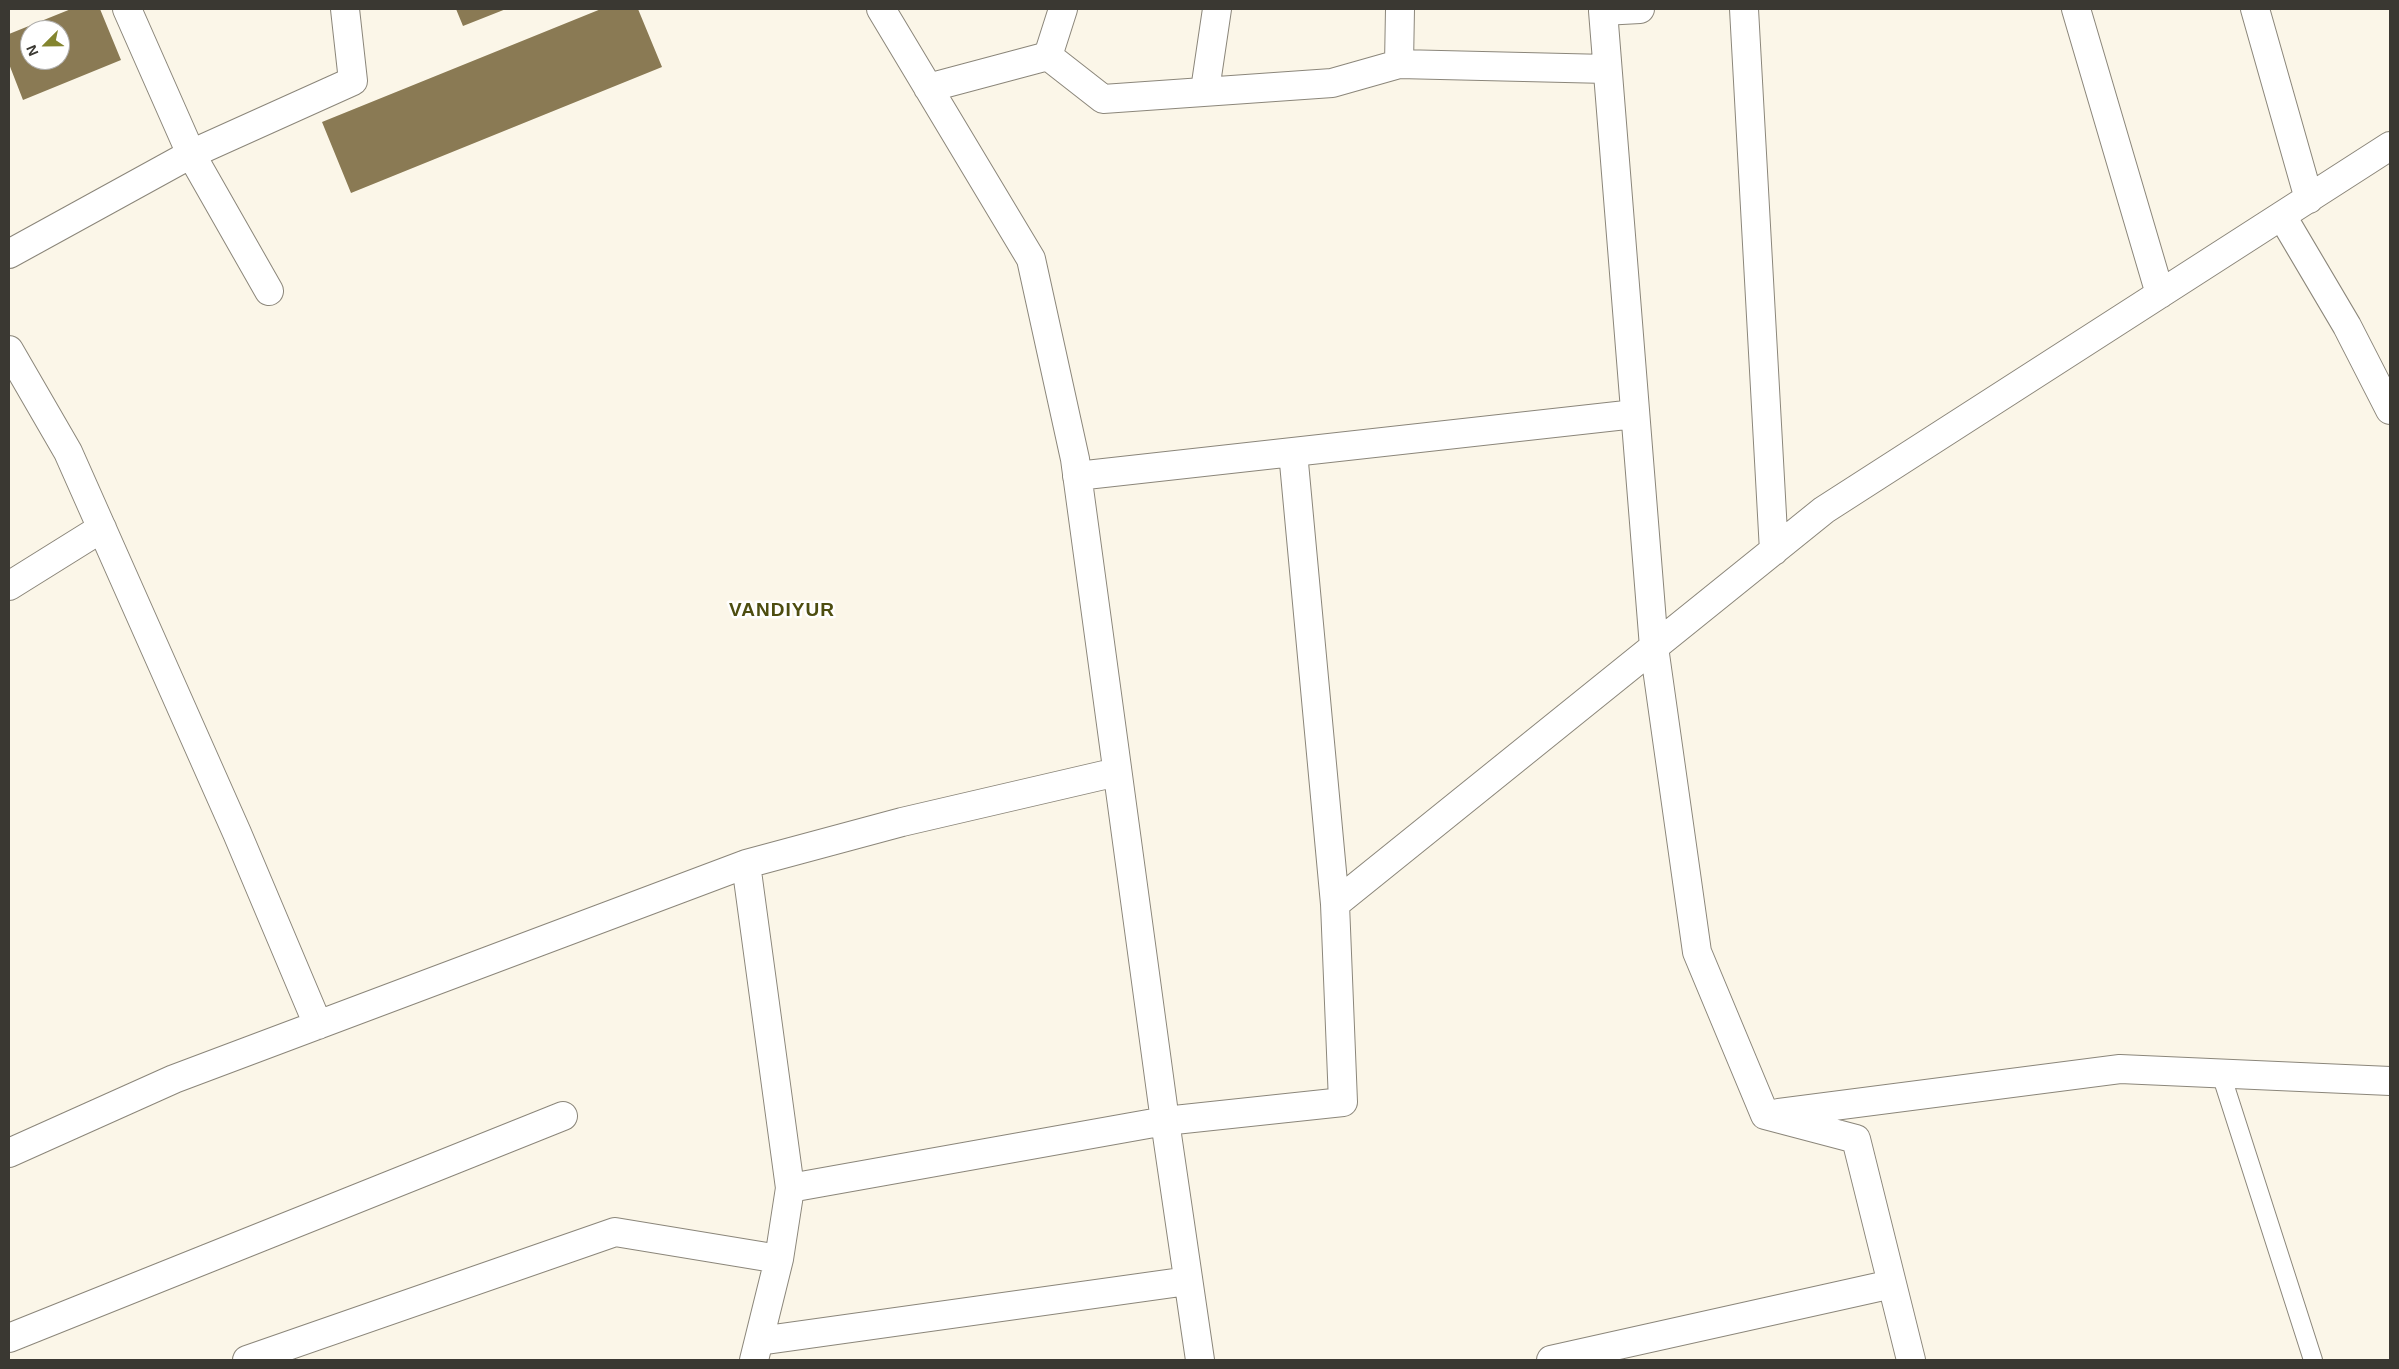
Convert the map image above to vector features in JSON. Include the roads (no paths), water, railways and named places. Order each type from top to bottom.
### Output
[{"type":"street","points":[[127,9],[190,154],[269,291]]},
{"type":"street","points":[[9,254],[190,154],[352,81],[346,9]]},
{"type":"street","points":[[880,9],[1032,259],[1077,476],[1164,1121],[1200,1360]]},
{"type":"street","points":[[1048,56],[1063,9]]},
{"type":"street","points":[[1205,90],[1217,9]]},
{"type":"street","points":[[1399,64],[1400,9]]},
{"type":"street","points":[[1640,9],[1603,10],[1654,647],[1697,952],[1765,1115]]},
{"type":"street","points":[[1744,9],[1774,551]]},
{"type":"street","points":[[2076,9],[2160,294]]},
{"type":"street","points":[[2255,9],[2309,199]]},
{"type":"street","points":[[928,88],[1048,56]]},
{"type":"street","points":[[1048,56],[1103,99],[1205,90],[1332,84],[1399,64],[1608,69]]},
{"type":"street","points":[[1335,904],[1824,510],[2390,146]]},
{"type":"street","points":[[2282,216],[2347,326],[2390,410]]},
{"type":"street","points":[[9,350],[68,452],[237,833],[318,1025]]},
{"type":"street","points":[[1077,476],[1635,414]]},
{"type":"street","points":[[790,1188],[1164,1121],[1343,1102],[1335,904],[1293,452]]},
{"type":"street","points":[[9,586],[102,528]]},
{"type":"street","points":[[9,1152],[174,1079],[746,864],[902,822],[1117,772]]},
{"type":"street","points":[[746,864],[790,1188],[778,1259],[757,1351],[1188,1281]]},
{"type":"street","points":[[1765,1115],[2120,1069],[2390,1081]]},
{"type":"street","points":[[1765,1115],[1856,1139],[1911,1360]]},
{"type":"street","points":[[9,1338],[563,1116]]},
{"type":"street","points":[[247,1360],[615,1232],[778,1259]]},
{"type":"street","points":[[1551,1360],[1892,1284]]},
{"type":"lane","points":[[2221,1074],[2313,1360]]},
{"type":"district","name":"VANDIYUR","points":[[782,611]]}]
